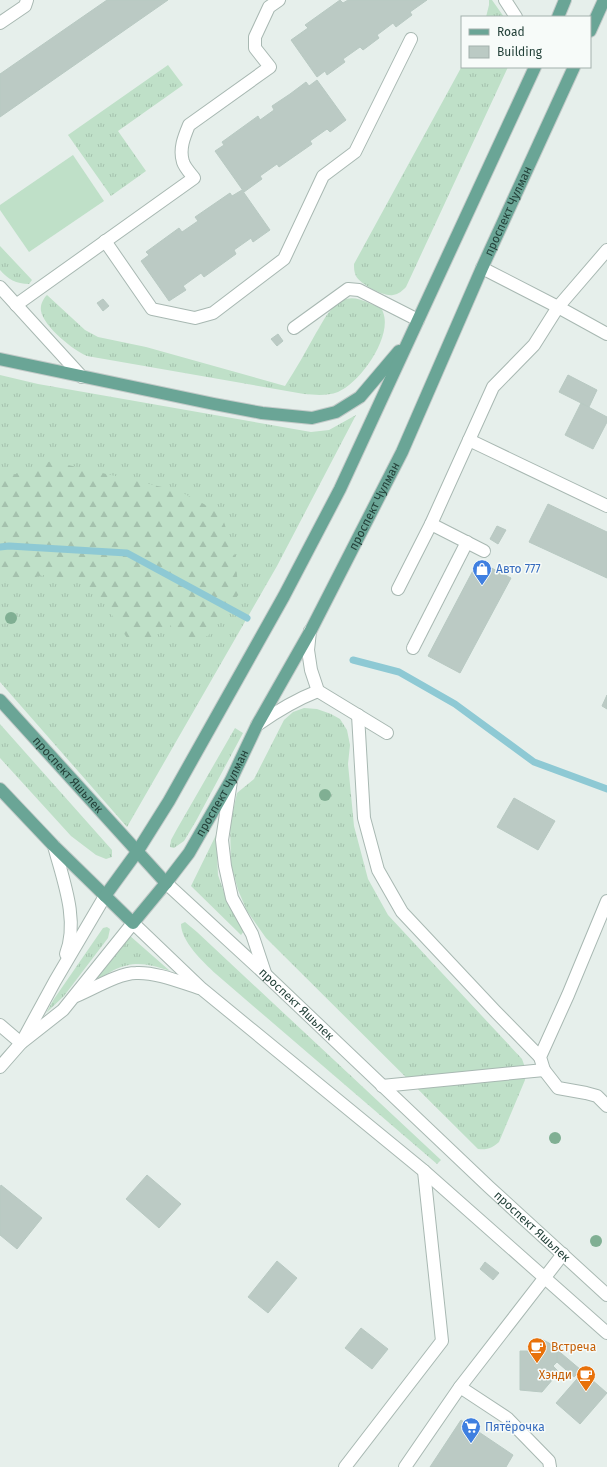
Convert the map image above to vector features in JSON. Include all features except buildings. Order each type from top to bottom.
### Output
[{"type":"main road","points":[[558,16],[565,0]]},
{"type":"main road","points":[[591,29],[604,0]]},
{"type":"main road","points":[[105,896],[137,852],[169,801],[284,596],[340,489],[535,68]]},
{"type":"main road","name":"проспект Чулман","points":[[132,923],[189,853],[231,780],[257,725],[311,630],[402,452],[482,268],[574,68]]},
{"type":"main road","points":[[0,359],[214,404],[312,418],[336,412],[360,397],[409,340]]},
{"type":"main road","name":"проспект Яшьлек","points":[[0,700],[166,883]]},
{"type":"main road","points":[[0,789],[54,846],[132,923]]},
{"type":"street","points":[[0,23],[25,6],[28,0]]},
{"type":"street","points":[[16,305],[194,178],[183,163],[183,138],[189,125],[270,67],[255,48],[255,37],[269,7],[279,0]]},
{"type":"street","points":[[505,0],[515,16]]},
{"type":"street","points":[[104,241],[152,309],[195,318],[213,313],[284,259],[322,176],[355,152],[411,39]]},
{"type":"street","points":[[398,589],[431,524],[493,387],[534,345],[558,307],[607,250]]},
{"type":"street","points":[[482,268],[607,334]]},
{"type":"street","points":[[0,287],[82,377]]},
{"type":"street","points":[[294,328],[348,289],[359,290],[418,320]]},
{"type":"street","points":[[469,440],[607,506]]},
{"type":"street","points":[[431,524],[484,551]]},
{"type":"street","points":[[413,648],[467,542]]},
{"type":"street","points":[[311,630],[308,650],[311,670],[318,691],[387,733]]},
{"type":"street","points":[[257,725],[281,708],[318,691]]},
{"type":"street","points":[[358,715],[364,818],[378,870],[402,912],[540,1057],[544,1070],[558,1088],[586,1092],[597,1096],[607,1106]]},
{"type":"street","points":[[231,780],[222,840],[224,866],[232,898],[252,934],[266,975]]},
{"type":"street","points":[[54,846],[71,918],[69,945],[55,981]]},
{"type":"street","name":"проспект Яшьлек","points":[[166,883],[607,1295]]},
{"type":"street","points":[[22,1042],[55,981],[105,896]]},
{"type":"street","points":[[540,1057],[568,995],[607,901]]},
{"type":"street","points":[[0,1067],[22,1042],[63,1010],[132,923],[202,989],[424,1171],[607,1333]]},
{"type":"street","points":[[75,996],[114,978],[136,972],[160,976],[202,989]]},
{"type":"street","points":[[0,1025],[22,1042]]},
{"type":"street","points":[[382,1086],[544,1070]]},
{"type":"street","points":[[345,1467],[442,1341],[424,1171]]},
{"type":"street","points":[[405,1467],[460,1387],[563,1254]]},
{"type":"street","points":[[460,1387],[507,1418],[549,1461],[550,1467]]},
{"type":"green space","points":[[489,0],[492,0],[503,16],[486,16]]},
{"type":"green space","points":[[168,65],[183,85],[118,131],[146,171],[111,196],[68,135]]},
{"type":"green space","points":[[461,68],[508,68],[406,287],[395,295],[378,292],[358,279],[355,273],[354,264]]},
{"type":"green space","points":[[73,155],[104,201],[29,252],[0,210],[0,205]]},
{"type":"green space","points":[[0,246],[32,280],[29,284],[20,283],[13,280],[0,270]]},
{"type":"green space","points":[[47,295],[85,330],[98,337],[146,347],[285,386],[325,317],[343,300],[353,298],[358,299],[380,308],[382,310],[385,322],[379,346],[372,358],[365,369],[347,387],[338,392],[326,395],[304,394],[87,356],[74,349],[47,324],[41,309],[42,302]]},
{"type":"green space","points":[[0,375],[38,384],[311,432],[329,430],[356,415],[277,566],[127,827],[0,682]]},
{"type":"green space","points":[[51,461],[179,491],[221,513],[235,556],[239,594],[208,636],[182,639],[170,625],[148,639],[127,638],[103,601],[82,583],[44,575],[13,583],[0,580],[0,478],[13,475]]},
{"type":"green space","points":[[304,708],[317,709],[331,714],[340,719],[347,730],[350,745],[348,764],[354,826],[368,879],[388,915],[522,1059],[526,1070],[525,1080],[499,1142],[490,1148],[478,1149],[266,938],[247,911],[238,890],[231,864],[230,825],[237,793],[254,779],[284,720],[293,712]]},
{"type":"green space","points":[[0,724],[112,850],[112,857],[106,859],[96,855],[71,836],[0,758]]},
{"type":"green space","points":[[235,728],[243,733],[196,821],[184,841],[174,848],[170,847],[171,840],[177,829]]},
{"type":"green space","points":[[216,835],[218,875],[228,904],[244,931],[241,935],[191,886]]},
{"type":"green space","points":[[185,922],[441,1160],[437,1164],[216,974],[199,957],[189,944],[182,931],[181,924]]},
{"type":"green space","points":[[107,927],[110,929],[108,938],[64,996],[46,1013],[103,928]]},
{"type":"green space","points":[[129,935],[170,971],[155,966],[135,964],[122,967],[102,977],[94,979]]},
{"type":"waterway","points":[[0,547],[9,546],[127,553],[247,618]]},
{"type":"waterway","points":[[353,660],[399,672],[455,704],[534,762],[607,789]]},
{"type":"place","name":"Авто 777","points":[[482,586]]},
{"type":"place","name":"Встреча","points":[[537,1364]]},
{"type":"place","name":"Хэнди","points":[[586,1392]]},
{"type":"place","name":"Пятёрочка","points":[[471,1444]]}]
